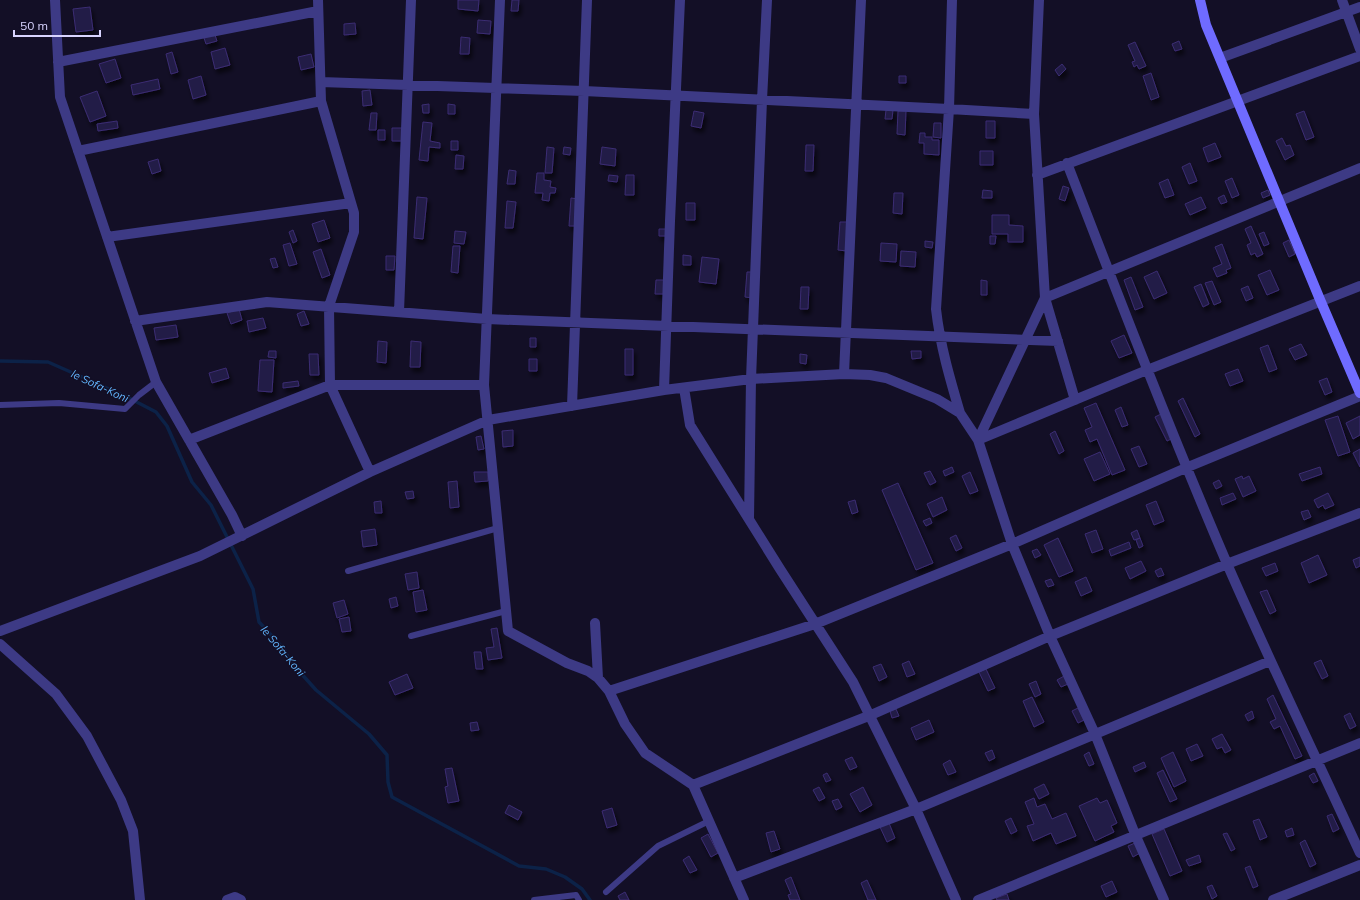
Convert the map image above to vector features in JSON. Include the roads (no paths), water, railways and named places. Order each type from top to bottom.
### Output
[{"type":"street","points":[[55,0],[60,97],[135,321],[156,382],[232,514],[239,537]]},
{"type":"street","points":[[318,0],[321,101],[354,213],[354,232],[329,306],[330,385],[370,472]]},
{"type":"street","points":[[399,312],[412,0]]},
{"type":"street","points":[[500,0],[484,385],[508,631],[567,663],[588,671],[598,678],[609,691],[625,724],[645,753],[693,785],[744,900]]},
{"type":"street","points":[[572,406],[587,0]]},
{"type":"street","points":[[664,390],[680,0]]},
{"type":"street","points":[[749,519],[750,379],[767,0]]},
{"type":"street","points":[[844,374],[861,0]]},
{"type":"street","points":[[952,0],[949,109],[936,309],[947,369],[960,413],[978,440],[1012,544],[1050,636],[1095,734],[1135,834],[1164,900]]},
{"type":"street","points":[[1039,0],[1034,114],[1045,298],[1075,400]]},
{"type":"street","points":[[1200,0],[1206,25],[1360,392]]},
{"type":"street","points":[[1342,0],[1360,49]]},
{"type":"street","points":[[1220,58],[1360,6]]},
{"type":"street","points":[[58,62],[318,11]]},
{"type":"street","points":[[1037,175],[1360,56]]},
{"type":"street","points":[[321,82],[584,91],[1034,114]]},
{"type":"street","points":[[78,151],[321,101]]},
{"type":"street","points":[[1067,164],[1147,370],[1228,564],[1270,661],[1318,760],[1360,853]]},
{"type":"street","points":[[978,440],[1045,298],[1360,168]]},
{"type":"street","points":[[107,237],[351,203]]},
{"type":"street","points":[[978,440],[1147,370],[1360,286]]},
{"type":"street","points":[[135,321],[267,302],[487,319],[575,321],[1058,341]]},
{"type":"street","points":[[0,631],[200,556],[370,472],[488,420],[664,390],[750,379],[844,374],[870,375],[886,378],[936,399],[960,413]]},
{"type":"street","points":[[189,440],[330,385],[484,385]]},
{"type":"street","points":[[684,388],[690,425],[815,624],[854,682],[916,809],[956,900]]},
{"type":"street","points":[[609,691],[815,624],[1012,544],[1188,467],[1360,396]]},
{"type":"street","points":[[693,785],[871,715],[1050,636],[1228,564],[1360,513]]},
{"type":"street","points":[[594,623],[598,678]]},
{"type":"street","points":[[0,644],[56,694],[87,736],[120,800],[133,832],[140,900]]},
{"type":"street","points":[[734,878],[916,809],[1270,661]]},
{"type":"street","points":[[978,900],[1135,834],[1360,743]]},
{"type":"street","points":[[1273,900],[1360,865]]},
{"type":"street","points":[[227,900],[235,897],[241,900]]},
{"type":"lane","points":[[0,405],[59,403],[125,409],[139,395],[156,382]]},
{"type":"lane","points":[[348,571],[498,528]]},
{"type":"lane","points":[[412,636],[506,611]]},
{"type":"lane","points":[[606,892],[658,846],[709,821]]},
{"type":"lane","points":[[534,900],[576,895],[579,900]]},
{"type":"waterway","name":"le Sofa-Koni","points":[[0,361],[48,362],[125,396],[156,412],[167,426],[192,482],[211,505],[253,589],[259,622],[284,649],[290,661],[316,690],[369,734],[387,755],[388,782],[392,797],[519,866],[546,869],[565,877],[582,889],[590,900]]}]
